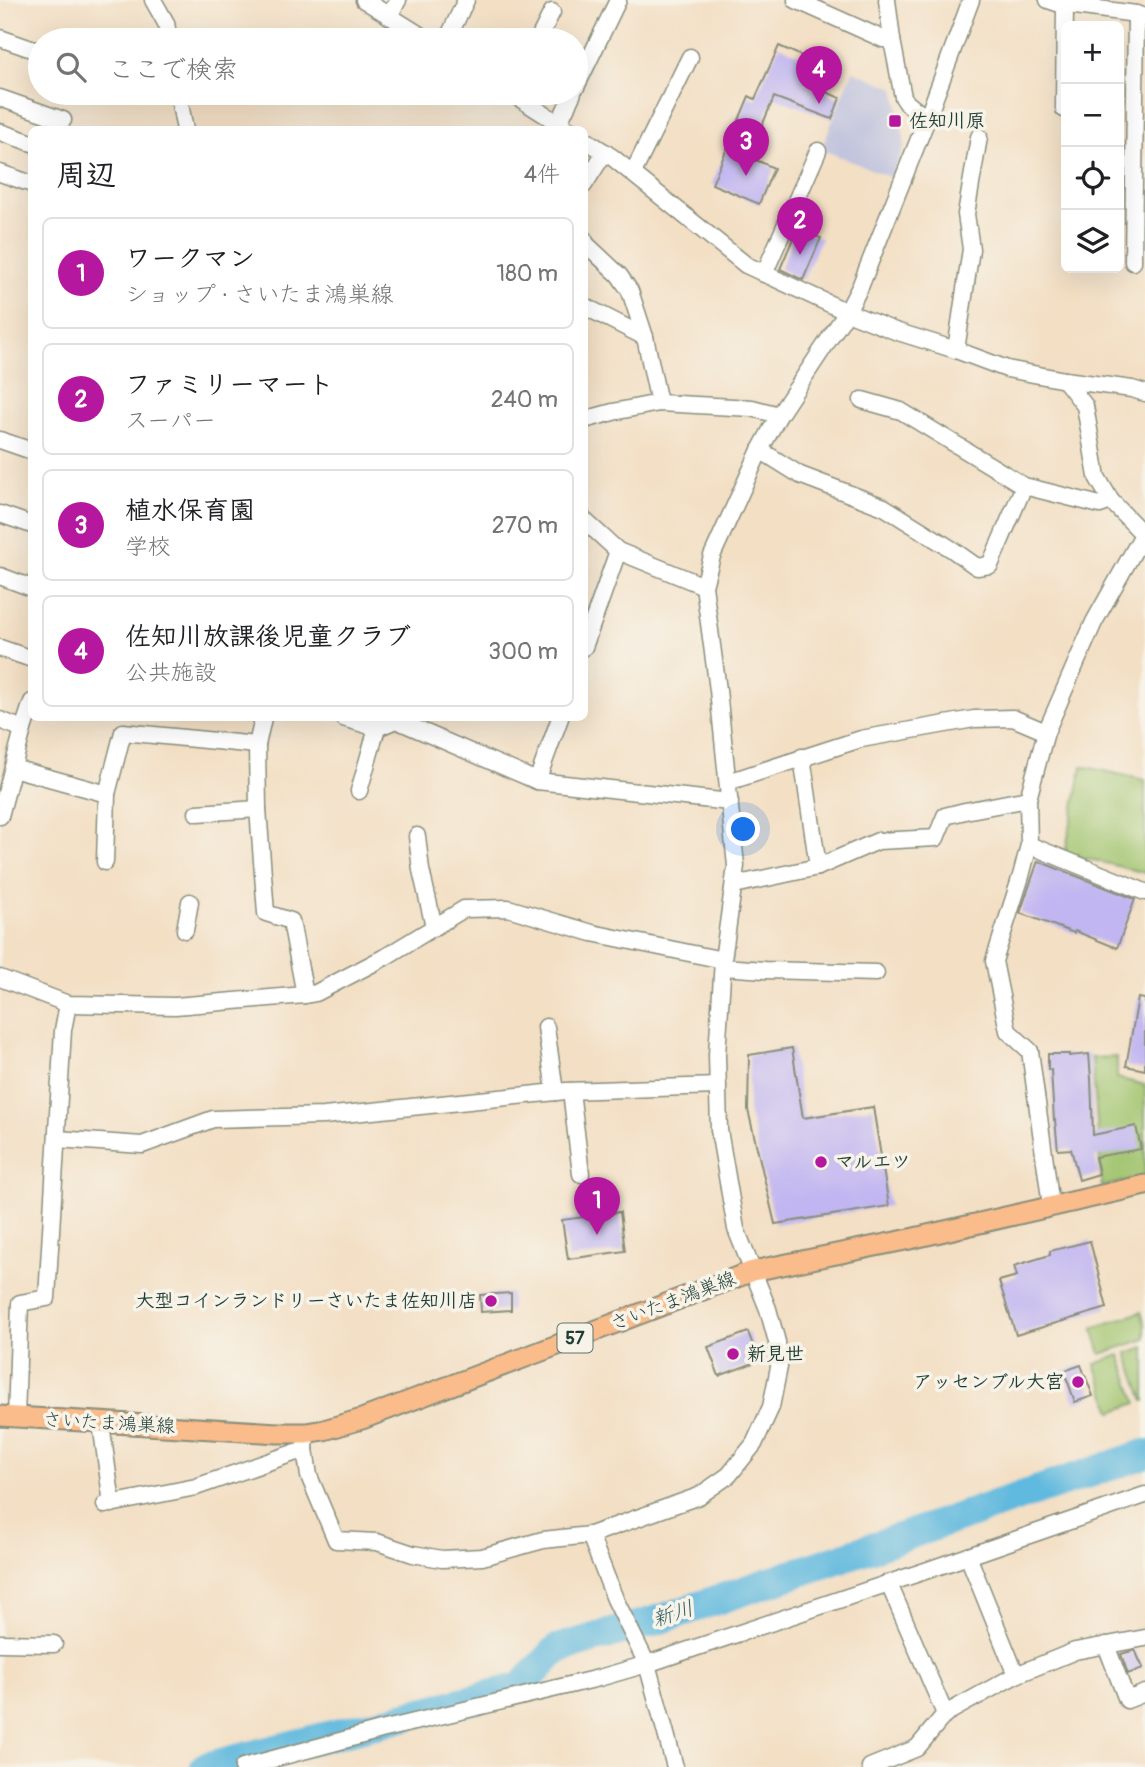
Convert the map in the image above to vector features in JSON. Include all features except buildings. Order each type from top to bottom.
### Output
[{"type":"main road","name":"さいたま鴻巣線","points":[[8,1417],[278,1433],[306,1441],[324,1430],[362,1419],[753,1271],[911,1239],[1145,1185]]},
{"type":"street","points":[[153,0],[167,28]]},
{"type":"street","points":[[363,0],[408,28]]},
{"type":"street","points":[[389,16],[398,0]]},
{"type":"street","points":[[453,28],[466,0]]},
{"type":"street","points":[[588,62],[618,0]]},
{"type":"street","points":[[796,0],[883,39],[892,40]]},
{"type":"street","points":[[887,0],[903,97],[927,119]]},
{"type":"street","points":[[101,1423],[108,1505],[196,1488],[306,1441],[309,1476],[336,1540],[377,1542],[413,1554],[442,1559],[482,1558],[543,1540],[590,1535],[698,1496],[729,1475],[754,1444],[771,1407],[779,1367],[777,1342],[768,1309],[736,1229],[719,1130],[717,1055],[723,963],[736,866],[718,690],[704,586],[716,546],[760,450],[779,415],[847,312],[860,287],[971,0]]},
{"type":"street","points":[[1048,0],[1140,16],[1133,262]]},
{"type":"street","points":[[1064,84],[1065,5]]},
{"type":"street","points":[[544,28],[552,12]]},
{"type":"street","points":[[0,38],[28,48]]},
{"type":"street","points":[[633,173],[690,57]]},
{"type":"street","points":[[0,98],[63,120]]},
{"type":"street","points":[[180,105],[184,126]]},
{"type":"street","points":[[531,105],[564,126],[570,105]]},
{"type":"street","points":[[0,132],[28,142]]},
{"type":"street","points":[[956,350],[971,249],[965,214],[979,137]]},
{"type":"street","points":[[588,141],[633,173],[746,265],[847,312],[1007,369],[1065,380],[1132,388],[1145,393]]},
{"type":"street","points":[[764,274],[818,151]]},
{"type":"street","points":[[588,178],[605,152]]},
{"type":"street","points":[[0,173],[28,183]]},
{"type":"street","points":[[588,246],[619,275],[630,291],[645,337],[659,402]]},
{"type":"street","points":[[588,308],[645,337]]},
{"type":"street","points":[[1051,1206],[1030,1051],[1008,1031],[994,961],[1029,845],[1027,799],[1046,732],[1094,622],[1144,533],[1111,501],[1097,477],[1085,406],[1065,380]]},
{"type":"street","points":[[862,400],[901,411],[1024,486],[1100,505],[1111,501]]},
{"type":"street","points":[[588,419],[659,402],[752,408],[779,415]]},
{"type":"street","points":[[0,440],[28,450]]},
{"type":"street","points":[[760,450],[800,475],[884,507],[977,567],[990,565],[1024,486]]},
{"type":"street","points":[[0,514],[28,524]]},
{"type":"street","points":[[588,524],[618,551],[704,586]]},
{"type":"street","points":[[588,637],[618,551]]},
{"type":"street","points":[[0,576],[28,586]]},
{"type":"street","points":[[0,649],[28,658]]},
{"type":"street","points":[[0,816],[28,714]]},
{"type":"street","points":[[728,782],[860,739],[974,719],[1013,718],[1046,732]]},
{"type":"street","points":[[0,720],[23,729]]},
{"type":"street","points":[[262,721],[257,745],[258,809],[266,914],[291,921],[305,995]]},
{"type":"street","points":[[353,721],[377,728],[394,721]]},
{"type":"street","points":[[398,721],[537,781],[730,802]]},
{"type":"street","points":[[537,781],[559,721]]},
{"type":"street","points":[[359,791],[377,728]]},
{"type":"street","points":[[105,862],[107,794],[124,732],[257,745]]},
{"type":"street","points":[[802,757],[818,867]]},
{"type":"street","points":[[13,768],[107,794]]},
{"type":"street","points":[[734,885],[818,867],[878,841],[936,838],[944,816],[1027,799]]},
{"type":"street","points":[[197,813],[258,809]]},
{"type":"street","points":[[417,836],[421,870],[434,927]]},
{"type":"street","points":[[1029,845],[1145,892]]},
{"type":"street","points":[[185,930],[190,902]]},
{"type":"street","points":[[0,978],[68,1004],[174,1006],[305,995],[316,993],[385,957],[464,909],[508,908],[592,933],[723,963],[765,970],[876,973]]},
{"type":"street","points":[[8,1417],[20,1303],[47,1298],[63,1030],[68,1004]]},
{"type":"street","points":[[546,1027],[581,1174]]},
{"type":"street","points":[[57,1139],[142,1145],[213,1119],[324,1116],[563,1092],[718,1086]]},
{"type":"street","points":[[243,1767],[394,1727],[599,1678],[889,1584],[1145,1495]]},
{"type":"street","points":[[590,1535],[615,1600],[646,1662],[676,1767]]},
{"type":"street","points":[[968,1556],[1016,1675]]},
{"type":"street","points":[[889,1584],[945,1714]]},
{"type":"street","points":[[870,1767],[917,1748],[945,1714],[1016,1675],[1074,1651],[1145,1638]]},
{"type":"street","points":[[0,1643],[54,1644]]},
{"type":"street","points":[[1106,1645],[1127,1700],[1145,1693]]},
{"type":"shaded area","points":[[853,71],[895,88],[905,144],[892,178],[821,149]]},
{"type":"green space","points":[[1082,766],[1145,780],[1145,873],[1065,853]]},
{"type":"green space","points":[[1117,1057],[1117,1078],[1145,1085],[1145,1177],[1102,1187],[1092,1058]]},
{"type":"green space","points":[[1141,1312],[1145,1324],[1145,1339],[1101,1354],[1093,1328]]},
{"type":"green space","points":[[1145,1347],[1145,1401],[1144,1401],[1127,1353]]},
{"type":"green space","points":[[1120,1355],[1137,1403],[1112,1412],[1095,1364]]},
{"type":"waterway","name":"新川","points":[[205,1767],[521,1687],[557,1649],[661,1619],[1145,1454]]},
{"type":"place","name":"佐知川放課後児童クラブ","points":[[819,104]]},
{"type":"place","name":"佐知川原","points":[[895,121]]},
{"type":"place","name":"植水保育園","points":[[746,176]]},
{"type":"place","name":"ファミリーマート","points":[[800,255]]},
{"type":"place","name":"マルエツ","points":[[821,1162]]},
{"type":"place","name":"ワークマン","points":[[597,1235]]},
{"type":"place","name":"大型コインランドリーさいたま佐知川店","points":[[491,1301]]},
{"type":"place","name":"新見世","points":[[733,1354]]},
{"type":"place","name":"アッセンブル大宮","points":[[1078,1382]]}]
